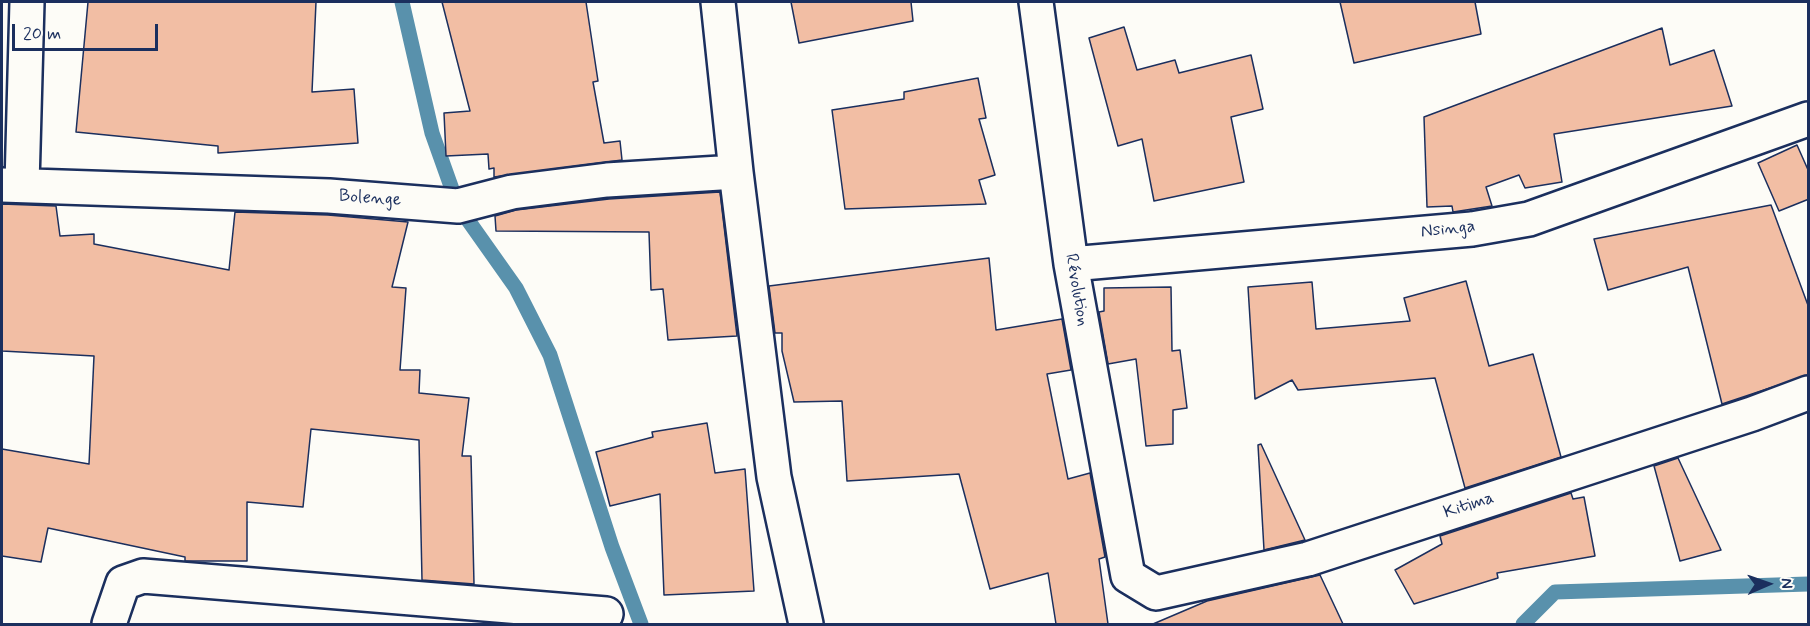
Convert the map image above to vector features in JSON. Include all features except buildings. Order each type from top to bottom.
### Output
[{"type":"street","points":[[12,185],[27,2]]},
{"type":"street","points":[[718,2],[736,172],[774,477],[806,624]]},
{"type":"street","name":"Révolution","points":[[1036,2],[1071,264],[1128,576]]},
{"type":"street","name":"Nsinga","points":[[1071,264],[1472,229],[1529,219],[1809,119]]},
{"type":"street","name":"Bolenge","points":[[12,185],[329,196],[458,206],[512,192],[607,180],[736,172]]},
{"type":"street","name":"Kitima","points":[[1128,576],[1156,593],[1308,559],[1752,414],[1809,393]]},
{"type":"street","points":[[109,624],[123,583],[143,576],[606,614]]},
{"type":"waterway","points":[[402,2],[432,133],[458,206],[516,288],[550,355],[612,547],[641,624]]},
{"type":"waterway","points":[[1523,624],[1555,592],[1808,584]]}]
